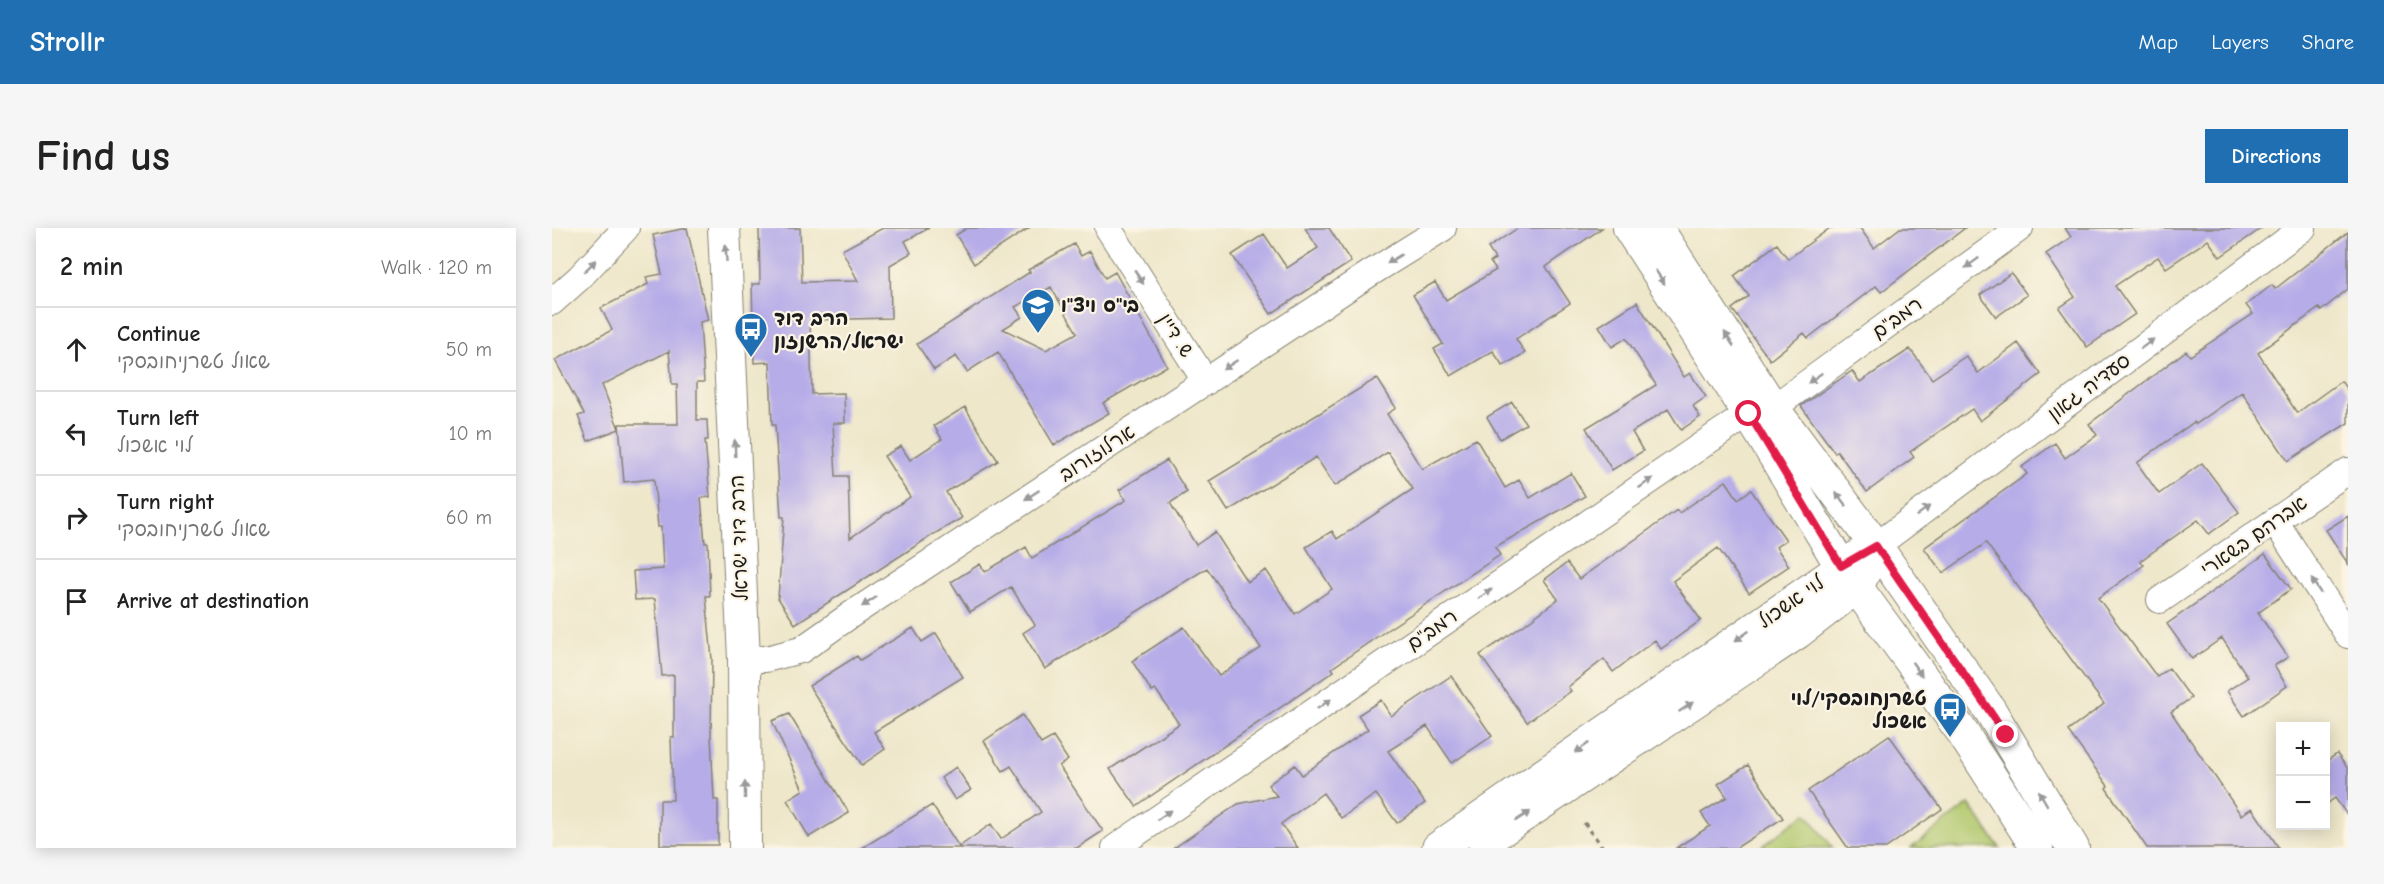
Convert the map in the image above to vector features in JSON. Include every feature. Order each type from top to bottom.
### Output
[{"type":"street","points":[[552,302],[579,278],[626,228]]},
{"type":"street","name":"הרב דוד ישראל","points":[[724,228],[744,659],[745,848]]},
{"type":"street","name":"ש. דיין","points":[[1108,228],[1206,382]]},
{"type":"street","name":"ארלוזורוב","points":[[744,659],[766,659],[801,650],[852,614],[1360,280],[1443,228]]},
{"type":"street","points":[[1629,228],[1761,411],[1876,546],[1995,718],[2073,848]]},
{"type":"street","points":[[1657,228],[1761,411],[1849,576],[1960,729],[2037,848]]},
{"type":"street","name":"רמב\"ם","points":[[1116,848],[1720,432],[1761,411],[2020,228]]},
{"type":"street","name":"סעדיה גאון","points":[[1876,546],[2303,228]]},
{"type":"street","name":"אברהם בשארי","points":[[2160,600],[2348,471]]},
{"type":"street","points":[[2275,521],[2348,635]]},
{"type":"street","name":"לוי אשכול","points":[[1475,848],[1797,633],[1876,546]]},
{"type":"street","name":"לוי אשכול","points":[[1438,848],[1849,576]]},
{"type":"street","points":[[1797,633],[1819,623],[1833,620],[1882,621]]},
{"type":"path","points":[[1584,823],[1603,848]]},
{"type":"green space","points":[[1969,804],[2000,848],[1911,848]]},
{"type":"green space","points":[[1806,813],[1833,848],[1760,848]]},
{"type":"building","points":[[687,228],[708,320],[700,322],[704,382],[697,382],[697,420],[707,420],[708,440],[705,440],[710,497],[701,498],[705,543],[708,543],[710,596],[706,596],[712,659],[711,736],[714,800],[718,800],[718,845],[660,845],[660,800],[673,800],[671,737],[674,737],[674,675],[662,676],[655,599],[635,600],[633,571],[663,569],[661,527],[658,527],[654,479],[624,482],[619,424],[678,424],[677,384],[672,384],[669,351],[602,385],[619,429],[588,441],[578,416],[584,414],[555,360],[612,330],[601,308],[648,284],[646,277],[662,274],[653,235]]},
{"type":"building","points":[[759,228],[800,228],[802,282],[858,281],[842,250],[883,228],[929,228],[905,241],[911,253],[890,265],[891,318],[810,320],[812,394],[844,393],[845,423],[833,423],[836,476],[848,476],[850,538],[910,497],[884,456],[901,446],[910,460],[942,439],[934,426],[965,407],[998,461],[946,492],[962,518],[795,624],[778,598],[784,517],[781,517],[775,425],[772,425],[770,362],[754,363],[752,284],[760,284]]},
{"type":"building","points":[[967,228],[1029,228],[974,264],[956,235]]},
{"type":"building","points":[[1305,228],[1329,228],[1351,262],[1271,314],[1232,255],[1264,234],[1287,268],[1318,248]]},
{"type":"building","points":[[1518,228],[1602,228],[1546,267],[1570,303],[1516,339],[1525,353],[1503,366],[1493,351],[1451,376],[1434,349],[1443,344],[1413,295],[1435,282],[1446,300],[1496,270],[1490,262],[1495,259],[1488,248]]},
{"type":"building","points":[[1830,228],[1860,228],[1874,248],[1900,228],[1965,228],[1881,292],[1876,286],[1808,338],[1804,333],[1770,360],[1732,309],[1749,296],[1734,276],[1777,244],[1788,259]]},
{"type":"building","points":[[2065,228],[2262,228],[2220,257],[2208,240],[2166,268],[2158,257],[2115,286],[2135,314],[2087,347],[2059,308],[2075,297],[2046,254],[2071,237]]},
{"type":"building","points":[[2348,232],[2348,289],[2321,311],[2319,308],[2258,353],[2297,413],[2341,381],[2348,391],[2348,423],[2288,461],[2242,392],[2196,424],[2194,422],[2137,463],[2159,494],[2202,463],[2239,512],[2209,534],[2198,520],[2140,561],[2144,565],[2098,598],[2157,677],[2169,668],[2191,698],[2171,712],[2241,815],[2252,808],[2279,848],[2147,848],[2106,788],[2108,786],[2068,731],[2104,704],[1986,543],[1943,573],[1924,548],[2027,474],[2022,467],[2055,443],[2065,458],[2097,435],[2089,424],[2186,351],[2190,356],[2253,314],[2246,305],[2272,285],[2275,289]]},
{"type":"building","points":[[1074,244],[1081,256],[1090,251],[1105,278],[1115,272],[1167,366],[1103,403],[1109,413],[1054,445],[998,352],[967,372],[956,356],[934,370],[917,344],[1030,272],[1028,270]],"holes":[[[1051,287],[1077,333],[1046,350],[1003,329],[1022,317],[1015,307]]]},
{"type":"building","points":[[2011,273],[2027,295],[1996,317],[1980,295]]},
{"type":"building","points":[[1637,302],[1684,377],[1690,373],[1706,397],[1693,406],[1700,417],[1681,430],[1668,409],[1632,432],[1643,451],[1612,470],[1586,428],[1656,385],[1626,338],[1612,347],[1599,326]]},
{"type":"building","points":[[2018,343],[2041,374],[1980,421],[1972,409],[1910,452],[1914,457],[1867,492],[1801,406],[1852,371],[1860,382],[1910,349],[1932,379],[1966,356],[1978,373]]},
{"type":"building","points":[[1377,378],[1396,408],[1387,414],[1422,469],[1476,439],[1505,488],[1519,480],[1530,498],[1571,473],[1585,496],[1495,547],[1500,555],[1387,630],[1332,668],[1334,671],[1136,806],[1110,769],[1179,724],[1156,690],[1152,692],[1132,661],[1184,627],[1219,676],[1261,648],[1207,568],[1045,669],[1023,633],[1035,625],[1011,587],[970,612],[951,582],[980,564],[985,572],[1026,547],[1032,558],[1126,500],[1119,490],[1167,460],[1187,492],[1170,503],[1196,545],[1215,532],[1247,582],[1266,570],[1295,614],[1332,589],[1306,547],[1332,531],[1337,539],[1413,489],[1388,452],[1335,486],[1316,457],[1228,511],[1209,481]]},
{"type":"building","points":[[1512,402],[1526,424],[1500,439],[1487,417]]},
{"type":"building","points":[[1726,481],[1738,499],[1751,490],[1786,540],[1776,547],[1789,566],[1749,593],[1718,548],[1673,581],[1701,620],[1661,649],[1655,640],[1613,672],[1604,659],[1568,687],[1571,691],[1527,722],[1480,655],[1558,599],[1544,580],[1567,563],[1579,579],[1677,510],[1679,513]]},
{"type":"building","points":[[2348,516],[2348,564],[2326,530]]},
{"type":"building","points":[[2265,554],[2291,589],[2258,613],[2288,657],[2274,666],[2287,686],[2244,716],[2227,691],[2248,677],[2222,638],[2192,659],[2167,624]]},
{"type":"building","points":[[913,628],[922,642],[936,633],[963,677],[874,732],[885,749],[862,765],[809,686],[857,656],[860,660]]},
{"type":"building","points":[[1451,676],[1492,736],[1452,763],[1427,726],[1388,751],[1425,803],[1397,823],[1376,794],[1341,818],[1323,793],[1281,824],[1298,848],[1174,848],[1238,804],[1277,796],[1268,785],[1295,765],[1302,775],[1368,729],[1358,715],[1381,700],[1391,716]]},
{"type":"building","points":[[789,714],[849,813],[809,837],[787,800],[803,790],[772,721]]},
{"type":"building","points":[[1022,715],[1041,744],[1053,737],[1068,760],[1059,766],[1103,831],[1077,848],[862,848],[932,805],[959,847],[991,824],[1001,839],[1041,812],[1011,766],[1003,771],[984,741]]},
{"type":"building","points":[[1889,735],[1942,809],[1886,848],[1848,848],[1808,791]]},
{"type":"building","points":[[2337,754],[2348,769],[2348,816],[2335,798],[2330,802],[2330,759]]},
{"type":"building","points":[[1748,765],[1783,818],[1736,848],[1676,848],[1710,826],[1701,813],[1727,797],[1718,784]]},
{"type":"building","points":[[956,767],[971,790],[955,800],[941,778]]},
{"type":"place","name":"בי\"ס ויצ\"ו","points":[[1038,334]]},
{"type":"place","name":"הרב דוד ישראל/הרשנזון","points":[[751,358]]},
{"type":"place","name":"טשרנחובסקי/לוי אשכול","points":[[1950,738]]},
{"type":"route","points":[[1749,414],[1841,566],[1876,546],[2006,735]]}]
